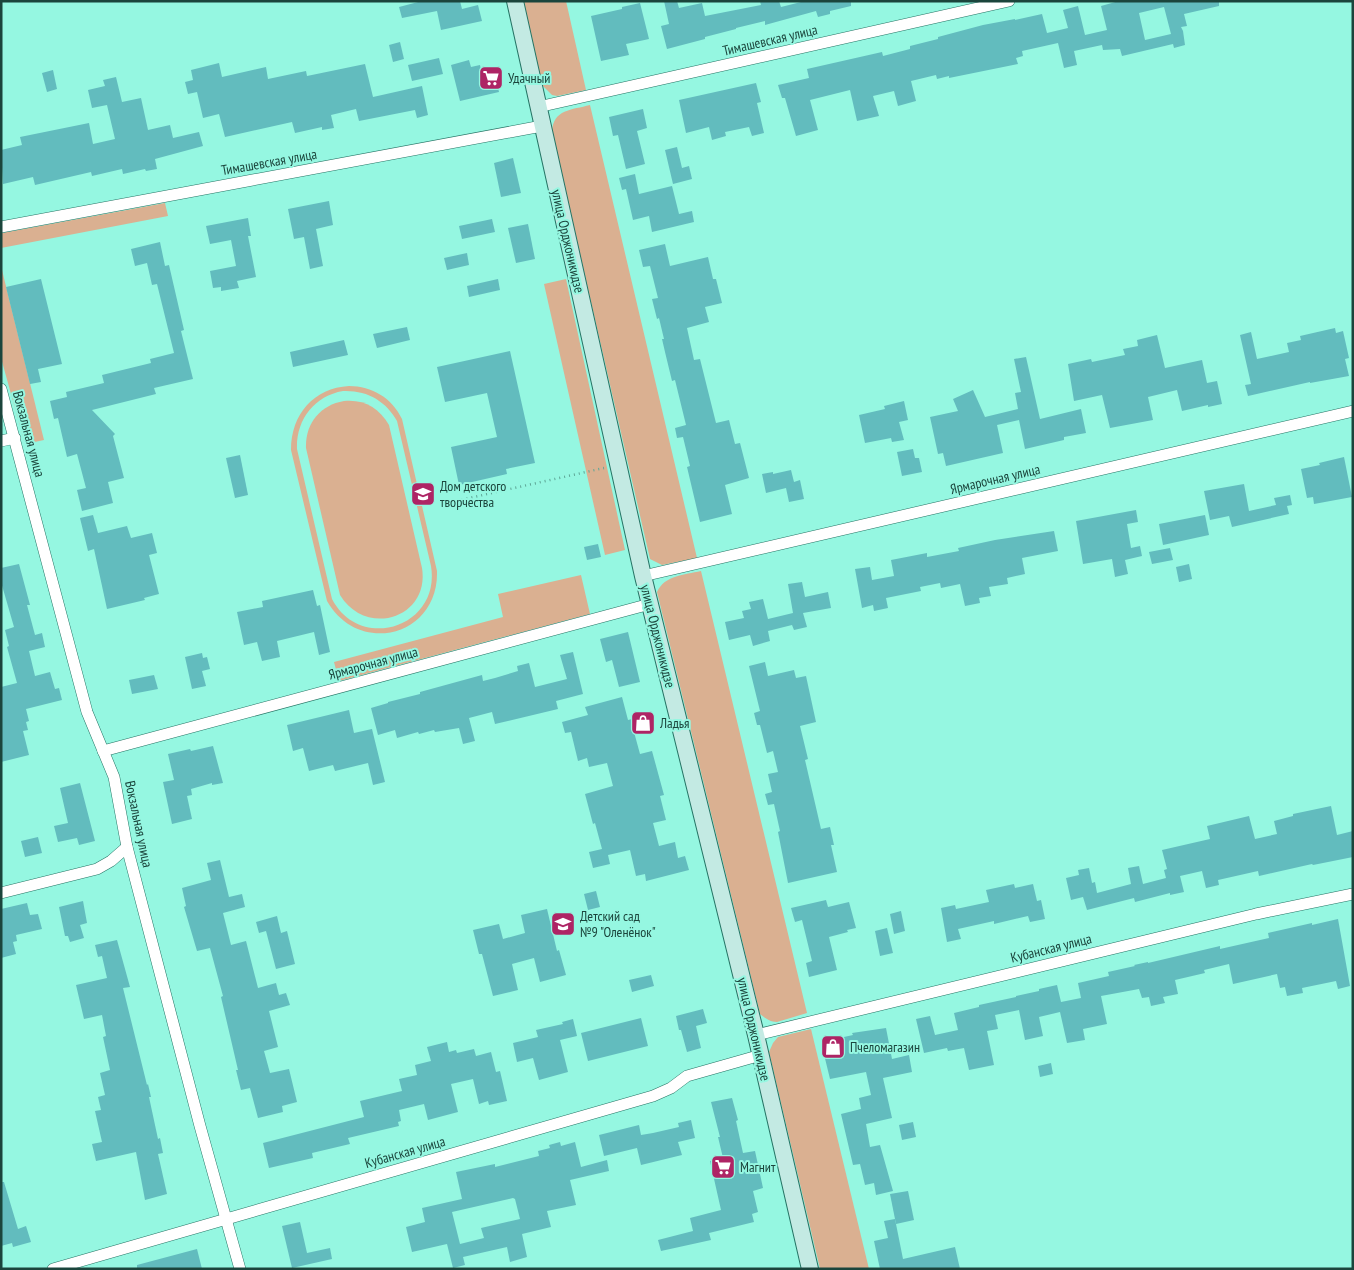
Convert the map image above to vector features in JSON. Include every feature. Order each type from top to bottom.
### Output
[{"type":"main road","name":"улица Орджоникидзе","points":[[515,1],[650,604],[761,1055],[810,1269]]},
{"type":"street","name":"Тимашевская улица","points":[[538,107],[1009,1]]},
{"type":"street","name":"Тимашевская улица","points":[[1,227],[542,126]]},
{"type":"street","name":"Вокзальная улица","points":[[1,389],[87,712],[114,777],[127,847],[240,1269]]},
{"type":"street","name":"Ярмарочная улица","points":[[644,576],[1353,411]]},
{"type":"street","points":[[1,441],[15,438]]},
{"type":"street","name":"Ярмарочная улица","points":[[103,751],[650,604]]},
{"type":"street","points":[[1,893],[97,869],[111,861],[127,847]]},
{"type":"street","name":"Кубанская улица","points":[[756,1035],[1246,917],[1353,894]]},
{"type":"street","name":"Кубанская улица","points":[[53,1269],[653,1096],[671,1088],[687,1076],[761,1055]]},
{"type":"path","points":[[447,503],[618,465]]},
{"type":"shaded area","points":[[523,1],[566,1],[586,90],[557,96],[552,95],[541,84]]},
{"type":"shaded area","points":[[590,105],[697,558],[662,565],[650,559],[552,132],[553,124],[560,115],[570,110]]},
{"type":"shaded area","points":[[165,203],[168,216],[1,248],[2,233]]},
{"type":"shaded area","points":[[1,266],[44,440],[25,444],[1,358]]},
{"type":"shaded area","points":[[566,279],[625,550],[605,555],[544,284]]},
{"type":"shaded area","points":[[349,386],[366,388],[373,391],[387,399],[402,419],[437,571],[434,593],[425,611],[412,624],[395,631],[376,633],[358,629],[341,618],[327,601],[291,450],[295,425],[300,414],[315,398],[336,388]],"holes":[[[352,391],[375,398],[393,414],[397,421],[431,566],[431,587],[424,604],[411,617],[396,626],[378,628],[361,625],[345,616],[332,599],[297,449],[297,438],[303,419],[315,404],[333,394]]]},
{"type":"shaded area","points":[[344,401],[364,403],[376,409],[389,425],[422,568],[422,585],[416,599],[406,610],[394,616],[379,619],[365,616],[351,608],[340,595],[306,448],[308,431],[316,417],[321,411],[335,403]]},
{"type":"shaded area","points":[[701,571],[807,1013],[777,1022],[770,1021],[760,1014],[657,592],[660,586],[670,579]]},
{"type":"shaded area","points":[[581,575],[590,614],[339,681],[334,662],[503,617],[498,594]]},
{"type":"shaded area","points":[[811,1029],[869,1269],[820,1269],[769,1052],[778,1037]]},
{"type":"building","points":[[422,1],[460,1],[462,9],[478,5],[482,21],[441,30],[437,11],[402,18],[399,7]]},
{"type":"building","points":[[664,1],[677,1],[679,8],[702,3],[705,16],[761,5],[760,1],[779,1],[781,7],[805,1],[851,1],[851,6],[830,11],[830,14],[818,17],[816,11],[765,25],[765,21],[667,49],[661,26],[669,24]]},
{"type":"building","points":[[1119,1],[1219,1],[1219,6],[1184,14],[1187,26],[1181,27],[1185,45],[1174,48],[1173,44],[1122,56],[1120,49],[1103,50],[1102,45],[1074,51],[1077,65],[1064,68],[1058,43],[1022,51],[1023,56],[1016,58],[1018,64],[949,78],[949,76],[937,79],[936,75],[911,81],[916,101],[898,106],[894,91],[873,96],[879,116],[857,121],[850,90],[810,100],[818,130],[796,136],[785,98],[782,98],[778,85],[809,78],[807,69],[882,52],[883,56],[910,49],[910,46],[938,39],[938,37],[983,25],[1042,14],[1047,33],[1068,28],[1063,10],[1078,6],[1085,35],[1107,30],[1101,6]],"holes":[[[1164,7],[1171,34],[1145,40],[1139,13]]]},
{"type":"building","points":[[640,3],[649,39],[626,44],[629,55],[601,61],[591,16]]},
{"type":"building","points":[[400,42],[404,59],[393,62],[389,45]]},
{"type":"building","points":[[439,58],[443,74],[412,81],[408,65]]},
{"type":"building","points":[[469,60],[471,67],[480,65],[482,74],[494,71],[499,92],[460,101],[451,65]]},
{"type":"building","points":[[219,63],[222,77],[266,67],[268,79],[306,71],[307,76],[365,64],[373,97],[422,86],[428,115],[417,118],[415,110],[359,121],[356,109],[331,115],[334,128],[322,130],[322,127],[295,133],[292,122],[225,137],[219,114],[203,118],[197,92],[188,94],[185,82],[193,80],[191,70]]},
{"type":"building","points":[[53,70],[57,89],[47,92],[42,73]]},
{"type":"building","points":[[116,77],[122,102],[141,98],[148,130],[170,125],[173,138],[199,132],[203,146],[155,159],[157,169],[146,171],[145,169],[123,174],[122,169],[92,176],[91,172],[35,185],[33,177],[3,184],[1,150],[22,145],[20,137],[89,123],[93,144],[115,139],[107,105],[92,108],[88,90],[105,86],[103,80]]},
{"type":"building","points":[[756,83],[761,102],[757,103],[764,133],[752,136],[749,127],[725,132],[726,136],[712,140],[709,127],[686,133],[679,100]]},
{"type":"building","points":[[643,109],[647,128],[637,131],[645,164],[626,169],[618,135],[613,136],[609,117]]},
{"type":"building","points":[[677,147],[682,168],[689,166],[692,179],[673,184],[665,150]]},
{"type":"building","points":[[513,158],[521,193],[501,197],[494,163]]},
{"type":"building","points":[[635,174],[639,194],[672,186],[679,214],[692,211],[694,222],[652,232],[649,216],[633,220],[626,189],[622,190],[619,178]]},
{"type":"building","points":[[329,201],[333,225],[316,229],[323,266],[310,269],[304,237],[294,239],[288,209]]},
{"type":"building","points":[[248,218],[251,236],[248,236],[256,277],[237,281],[239,288],[221,291],[221,287],[213,288],[210,271],[236,266],[231,240],[210,244],[206,226]]},
{"type":"building","points":[[492,219],[495,232],[462,239],[459,226]]},
{"type":"building","points":[[528,224],[535,259],[516,263],[508,228]]},
{"type":"building","points":[[160,242],[165,266],[169,265],[184,330],[181,331],[193,379],[154,388],[156,394],[92,410],[115,434],[113,436],[124,478],[108,482],[113,503],[82,511],[77,490],[86,488],[77,454],[67,457],[58,418],[54,419],[50,401],[67,397],[66,392],[104,383],[102,375],[151,363],[150,359],[174,353],[157,284],[152,285],[147,263],[135,266],[131,249]]},
{"type":"building","points":[[665,244],[670,266],[708,257],[713,279],[716,279],[722,303],[705,307],[709,322],[687,328],[694,360],[700,359],[716,423],[729,420],[735,444],[740,443],[749,478],[725,485],[732,514],[700,522],[687,467],[690,466],[683,437],[677,438],[675,428],[686,425],[675,380],[672,381],[659,318],[657,319],[652,299],[658,298],[650,266],[643,267],[639,250]]},
{"type":"building","points":[[467,253],[469,265],[447,270],[444,258]]},
{"type":"building","points":[[41,279],[62,364],[38,369],[41,382],[30,384],[6,287]]},
{"type":"building","points":[[498,279],[500,290],[469,297],[467,286]]},
{"type":"building","points":[[407,327],[410,340],[377,348],[373,334]]},
{"type":"building","points":[[1335,328],[1336,333],[1343,331],[1349,358],[1345,359],[1349,376],[1310,382],[1248,396],[1245,385],[1251,384],[1240,335],[1251,332],[1257,359],[1289,352],[1287,343],[1301,340],[1300,336]]},
{"type":"building","points":[[1157,335],[1165,368],[1202,360],[1207,383],[1217,381],[1222,404],[1182,411],[1177,390],[1148,397],[1153,420],[1110,428],[1102,395],[1074,401],[1068,364],[1091,359],[1092,362],[1125,355],[1123,349],[1138,346],[1137,340]]},
{"type":"building","points":[[344,340],[348,355],[293,367],[290,352]]},
{"type":"building","points":[[510,351],[535,463],[506,469],[507,474],[459,485],[451,447],[497,437],[487,393],[445,402],[437,367]]},
{"type":"building","points":[[1026,357],[1040,419],[1081,409],[1086,433],[1064,437],[1064,440],[1025,449],[1019,420],[997,425],[1003,453],[946,466],[943,453],[938,454],[930,417],[958,411],[953,399],[973,390],[985,417],[1018,409],[1015,393],[1021,392],[1014,359]]},
{"type":"building","points":[[904,401],[908,420],[899,422],[904,440],[892,442],[891,438],[865,443],[859,415],[885,409],[884,406]]},
{"type":"building","points":[[913,449],[915,458],[919,458],[922,472],[902,476],[897,452]]},
{"type":"building","points":[[240,455],[248,495],[235,498],[226,458]]},
{"type":"building","points":[[1344,457],[1352,497],[1314,504],[1313,497],[1307,498],[1301,469]]},
{"type":"building","points":[[791,470],[794,482],[800,480],[804,499],[789,502],[786,488],[766,493],[762,474],[773,472],[773,474]]},
{"type":"building","points":[[1244,484],[1249,511],[1276,505],[1274,498],[1290,495],[1292,505],[1287,506],[1289,514],[1232,527],[1229,516],[1210,520],[1204,491]]},
{"type":"building","points":[[1136,510],[1138,522],[1127,524],[1131,548],[1140,546],[1142,556],[1125,560],[1128,574],[1115,577],[1112,559],[1083,564],[1076,521]]},
{"type":"building","points":[[93,515],[98,533],[127,526],[131,538],[152,533],[157,553],[149,555],[159,594],[144,598],[145,600],[107,609],[94,549],[88,551],[80,518]]},
{"type":"building","points":[[1205,515],[1209,535],[1163,545],[1159,524]]},
{"type":"building","points":[[1054,531],[1058,551],[1022,558],[1025,574],[1007,578],[1008,584],[989,587],[991,596],[979,598],[980,603],[965,606],[960,584],[941,588],[940,583],[920,587],[921,591],[886,598],[888,608],[874,611],[873,605],[862,608],[855,569],[870,567],[872,580],[894,576],[891,560],[927,553],[927,557],[959,551],[958,548],[995,540]]},
{"type":"building","points":[[598,544],[601,557],[587,560],[584,547]]},
{"type":"building","points":[[1170,548],[1173,560],[1152,564],[1149,552]]},
{"type":"building","points":[[19,564],[30,605],[27,605],[35,635],[42,633],[45,647],[29,651],[35,676],[50,672],[55,689],[59,688],[62,700],[26,709],[29,721],[26,722],[28,730],[23,731],[29,755],[1,762],[1,687],[17,683],[7,647],[9,646],[5,630],[14,627],[1,582],[1,568]]},
{"type":"building","points":[[1189,564],[1192,579],[1179,582],[1176,567]]},
{"type":"building","points":[[802,582],[805,597],[828,592],[831,608],[803,613],[807,627],[794,630],[792,625],[768,631],[770,641],[753,646],[750,635],[729,640],[725,622],[744,618],[742,611],[751,609],[749,602],[763,599],[768,619],[793,613],[788,584]]},
{"type":"building","points":[[313,590],[317,606],[320,605],[330,652],[319,655],[314,632],[277,641],[280,657],[262,661],[257,642],[244,645],[237,612],[263,607],[262,601]]},
{"type":"building","points":[[628,632],[640,682],[619,687],[612,660],[606,662],[600,639]]},
{"type":"building","points":[[573,652],[583,694],[556,701],[558,709],[495,724],[492,712],[469,718],[475,741],[463,744],[459,728],[435,732],[434,730],[419,734],[418,732],[397,738],[395,730],[378,735],[371,708],[482,675],[483,681],[495,678],[518,671],[517,666],[529,663],[535,687],[567,679],[560,655]]},
{"type":"building","points":[[202,653],[203,658],[207,657],[210,669],[202,671],[206,686],[192,689],[185,657]]},
{"type":"building","points":[[765,662],[768,676],[794,670],[796,678],[806,676],[816,722],[800,726],[808,759],[805,760],[821,829],[830,827],[834,845],[831,845],[837,872],[788,883],[774,804],[768,805],[765,794],[772,792],[768,774],[778,772],[773,751],[767,753],[760,725],[757,725],[754,713],[760,711],[749,666]]},
{"type":"building","points":[[154,675],[158,689],[132,694],[129,680]]},
{"type":"building","points":[[622,697],[628,720],[648,715],[651,728],[634,732],[640,754],[652,751],[664,795],[660,796],[666,820],[653,823],[659,846],[675,842],[678,858],[685,856],[689,870],[646,881],[645,874],[636,876],[630,850],[608,855],[610,864],[593,868],[589,852],[602,849],[585,794],[613,786],[607,763],[589,767],[587,758],[578,761],[571,732],[565,733],[562,722],[588,715],[585,707]]},
{"type":"building","points":[[349,710],[354,733],[372,729],[385,782],[373,785],[368,763],[335,771],[333,765],[309,771],[303,748],[293,751],[287,725]]},
{"type":"building","points":[[213,746],[223,783],[212,785],[212,783],[191,789],[192,795],[187,796],[192,819],[172,824],[163,782],[174,780],[168,754]]},
{"type":"building","points":[[80,783],[95,841],[79,845],[77,838],[58,842],[54,826],[68,823],[60,788]]},
{"type":"building","points":[[1331,806],[1337,835],[1353,831],[1353,857],[1259,876],[1258,871],[1218,880],[1219,885],[1206,888],[1202,871],[1180,876],[1184,892],[1170,895],[1170,893],[1135,902],[1134,898],[1087,910],[1083,897],[1071,900],[1066,878],[1079,875],[1078,870],[1089,868],[1092,883],[1095,882],[1097,893],[1131,884],[1128,868],[1139,866],[1143,884],[1166,878],[1164,870],[1167,869],[1162,850],[1210,839],[1207,826],[1249,816],[1255,839],[1277,834],[1274,821],[1293,816],[1293,814]]},
{"type":"building","points":[[38,837],[42,853],[25,857],[21,841]]},
{"type":"building","points":[[220,860],[229,897],[242,894],[245,907],[223,913],[231,945],[246,941],[258,988],[276,983],[279,995],[286,993],[290,1005],[269,1011],[278,1047],[264,1051],[270,1073],[289,1069],[297,1102],[282,1106],[283,1112],[258,1118],[250,1088],[241,1090],[221,997],[223,996],[210,948],[197,951],[184,907],[186,906],[182,888],[211,880],[207,863]]},
{"type":"building","points":[[1014,884],[1015,888],[1033,884],[1037,901],[1041,900],[1045,919],[1030,922],[1028,916],[994,924],[994,921],[958,929],[961,939],[947,942],[941,908],[955,905],[956,909],[989,902],[986,890]]},
{"type":"building","points":[[596,891],[600,907],[588,910],[584,894]]},
{"type":"building","points":[[826,900],[828,907],[849,902],[856,928],[829,937],[837,970],[809,977],[806,963],[812,961],[802,920],[795,922],[791,908]]},
{"type":"building","points":[[83,901],[87,923],[80,925],[84,938],[70,942],[68,936],[65,936],[59,907]]},
{"type":"building","points":[[27,903],[30,915],[38,914],[42,929],[16,935],[17,941],[13,942],[16,954],[1,958],[1,909]]},
{"type":"building","points":[[547,909],[557,951],[559,950],[566,975],[540,982],[534,958],[512,964],[518,990],[493,996],[482,954],[479,954],[473,930],[499,924],[503,939],[525,933],[521,915]]},
{"type":"building","points":[[901,911],[905,931],[894,934],[890,914]]},
{"type":"building","points":[[277,916],[281,933],[287,931],[295,964],[276,969],[266,931],[259,933],[256,922]]},
{"type":"building","points":[[1338,919],[1350,986],[1338,989],[1336,981],[1302,988],[1303,993],[1287,996],[1285,987],[1280,988],[1277,974],[1233,984],[1229,964],[1204,970],[1205,973],[1175,980],[1178,994],[1163,997],[1165,1003],[1151,1006],[1149,997],[1142,998],[1139,989],[1101,996],[1107,1024],[1083,1029],[1085,1040],[1067,1043],[1060,1012],[1039,1017],[1043,1036],[1025,1040],[1019,1010],[995,1015],[998,1029],[987,1031],[994,1065],[969,1070],[964,1048],[948,1051],[947,1048],[924,1053],[916,1019],[930,1016],[935,1035],[958,1030],[954,1013],[979,1007],[979,1005],[1057,985],[1061,1002],[1081,998],[1078,983],[1109,976],[1108,972],[1220,946],[1220,949],[1269,938],[1268,933]]},
{"type":"building","points":[[887,928],[893,953],[880,956],[875,931]]},
{"type":"building","points":[[117,940],[130,987],[123,988],[148,1084],[158,1139],[160,1138],[163,1153],[158,1154],[167,1194],[145,1200],[136,1152],[96,1161],[92,1144],[102,1142],[95,1111],[101,1110],[98,1097],[105,1095],[100,1073],[110,1070],[103,1037],[106,1036],[102,1015],[84,1019],[76,985],[107,978],[102,956],[98,957],[95,945]]},
{"type":"building","points":[[651,975],[654,986],[632,992],[629,980]]},
{"type":"building","points":[[703,1009],[707,1023],[696,1026],[701,1048],[687,1052],[676,1016]]},
{"type":"building","points":[[641,1018],[648,1046],[588,1061],[581,1033]]},
{"type":"building","points":[[573,1019],[577,1036],[560,1040],[568,1072],[539,1080],[533,1058],[517,1062],[513,1043],[538,1037],[536,1030],[563,1024],[562,1022]]},
{"type":"building","points":[[886,1028],[892,1059],[909,1055],[912,1072],[883,1078],[892,1118],[866,1124],[870,1147],[880,1145],[893,1191],[876,1195],[874,1183],[865,1185],[860,1164],[853,1165],[841,1114],[861,1109],[859,1098],[871,1095],[866,1072],[830,1079],[821,1042],[853,1035],[852,1033]]},
{"type":"building","points":[[447,1042],[449,1052],[456,1050],[457,1053],[474,1049],[476,1056],[491,1052],[496,1072],[500,1071],[507,1101],[489,1105],[488,1101],[479,1104],[473,1079],[451,1084],[458,1112],[428,1120],[424,1104],[399,1110],[401,1121],[398,1122],[399,1126],[348,1138],[350,1144],[312,1153],[313,1158],[269,1168],[263,1143],[364,1117],[360,1101],[402,1091],[399,1079],[417,1075],[415,1065],[431,1061],[427,1047]]},
{"type":"building","points":[[1051,1063],[1053,1074],[1040,1077],[1038,1066]]},
{"type":"building","points":[[732,1098],[738,1120],[736,1121],[743,1153],[755,1151],[763,1188],[753,1191],[758,1212],[752,1214],[754,1222],[709,1233],[711,1240],[661,1251],[658,1240],[693,1231],[690,1218],[721,1210],[710,1161],[723,1158],[711,1102]]},
{"type":"building","points":[[691,1120],[695,1138],[678,1142],[682,1155],[641,1165],[637,1148],[604,1156],[599,1135],[639,1125],[641,1135],[679,1127],[678,1123]]},
{"type":"building","points":[[913,1122],[916,1137],[902,1140],[899,1125]]},
{"type":"building","points":[[560,1142],[561,1146],[575,1142],[581,1167],[607,1160],[609,1171],[570,1180],[576,1205],[547,1211],[551,1227],[522,1234],[527,1257],[510,1262],[507,1247],[463,1257],[465,1265],[453,1268],[447,1244],[412,1252],[406,1227],[425,1222],[422,1208],[462,1199],[456,1172],[495,1164],[495,1167],[539,1156],[538,1151],[550,1148],[549,1145]],"holes":[[[515,1199],[520,1219],[481,1228],[484,1238],[460,1244],[452,1212]]]},
{"type":"building","points":[[1,1182],[4,1182],[18,1229],[26,1226],[31,1242],[13,1247],[12,1243],[1,1246]]},
{"type":"building","points":[[908,1191],[914,1220],[896,1224],[890,1194]]},
{"type":"building","points":[[895,1219],[903,1259],[955,1247],[960,1269],[880,1269],[874,1241],[888,1238],[884,1221]]},
{"type":"building","points":[[300,1222],[307,1253],[330,1248],[332,1259],[292,1268],[282,1226]]},
{"type":"building","points":[[197,1249],[202,1269],[137,1269],[137,1265]]},
{"type":"place","name":"Удачный","points":[[491,78]]},
{"type":"place","name":"Дом детского творчества","points":[[423,494]]},
{"type":"place","name":"Ладья","points":[[643,723]]},
{"type":"place","name":"Детский сад №9 \"Оленёнок\"","points":[[563,924]]},
{"type":"place","name":"Пчеломагазин","points":[[833,1047]]},
{"type":"place","name":"Магнит","points":[[723,1167]]}]
